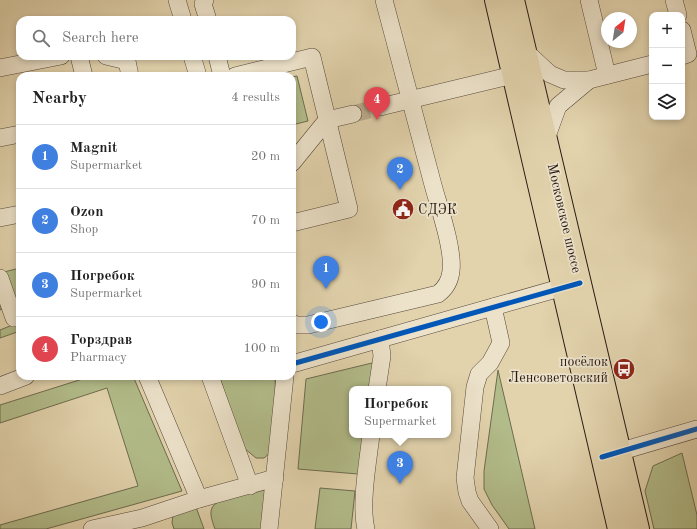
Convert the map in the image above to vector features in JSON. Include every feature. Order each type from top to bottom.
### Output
[{"type":"highway","name":"Московское шоссе","points":[[496,0],[513,75],[571,285],[611,454],[638,529]]},
{"type":"highway","name":"Московское шоссе","points":[[513,0],[546,139],[571,285]]},
{"type":"highway","name":"Московское шоссе","points":[[611,454],[619,529]]},
{"type":"street","points":[[177,0],[182,16]]},
{"type":"street","points":[[204,0],[207,16]]},
{"type":"street","points":[[296,325],[308,325],[438,294],[444,290],[451,271],[450,254],[440,211],[384,0]]},
{"type":"street","points":[[588,0],[607,75]]},
{"type":"street","points":[[674,0],[677,12]]},
{"type":"street","points":[[685,42],[688,54],[685,55]]},
{"type":"street","points":[[524,50],[550,74],[564,80],[589,80],[649,65]]},
{"type":"street","points":[[250,72],[312,57],[349,209],[296,222]]},
{"type":"street","points":[[0,68],[41,60]]},
{"type":"street","points":[[80,60],[83,72]]},
{"type":"street","points":[[127,60],[129,72]]},
{"type":"street","points":[[193,60],[197,72]]},
{"type":"street","points":[[218,60],[221,72]]},
{"type":"street","points":[[380,107],[513,75]]},
{"type":"street","points":[[546,139],[558,106],[589,80]]},
{"type":"street","points":[[296,158],[328,120],[354,114]]},
{"type":"street","points":[[0,138],[16,135]]},
{"type":"street","points":[[0,218],[16,215]]},
{"type":"street","points":[[0,278],[11,319]]},
{"type":"street","points":[[296,363],[571,285]]},
{"type":"street","points":[[490,529],[470,501],[465,478],[475,387],[479,374],[490,363],[501,343],[493,307]]},
{"type":"street","points":[[377,386],[382,356],[380,339]]},
{"type":"street","points":[[0,386],[16,380]]},
{"type":"street","points":[[150,380],[199,499]]},
{"type":"street","points":[[211,380],[250,486]]},
{"type":"street","points":[[269,529],[285,380]]},
{"type":"street","points":[[611,454],[697,430]]},
{"type":"street","points":[[366,529],[364,520],[365,481],[371,438]]},
{"type":"street","points":[[92,529],[144,524],[199,499],[275,478]]},
{"type":"green space","points":[[296,76],[308,121],[296,124]]},
{"type":"green space","points":[[16,269],[16,304],[0,310],[0,273]]},
{"type":"green space","points":[[16,324],[16,332],[0,338],[0,330]]},
{"type":"green space","points":[[376,362],[372,386],[349,386],[349,438],[364,438],[358,474],[298,469],[306,379]]},
{"type":"green space","points":[[498,370],[535,529],[509,529],[492,505],[484,489],[484,471]]},
{"type":"green space","points":[[79,380],[135,380],[182,491],[46,529],[0,529],[0,525],[138,486],[107,388],[0,423],[0,405]]},
{"type":"green space","points":[[220,380],[275,380],[276,413],[272,451],[264,458],[256,458],[244,448]]},
{"type":"green space","points":[[682,453],[697,515],[697,529],[654,529],[645,491],[653,466]]},
{"type":"green space","points":[[320,488],[355,491],[351,529],[315,529]]},
{"type":"green space","points":[[258,490],[264,490],[267,496],[263,529],[215,529],[211,513],[215,504],[226,498]]},
{"type":"green space","points":[[196,507],[204,529],[174,529],[172,523],[173,515]]},
{"type":"tunnel","points":[[353,114],[380,107]]},
{"type":"cycle path","points":[[296,363],[580,283]]},
{"type":"cycle path","points":[[602,457],[697,429]]},
{"type":"place","name":"Горздрав","points":[[377,120]]},
{"type":"place","name":"Ozon","points":[[400,190]]},
{"type":"place","name":"СДЭК","points":[[403,209]]},
{"type":"place","name":"Magnit","points":[[326,289]]},
{"type":"place","name":"посёлок Ленсоветовский","points":[[624,369]]},
{"type":"place","name":"Погребок","points":[[400,484]]}]
